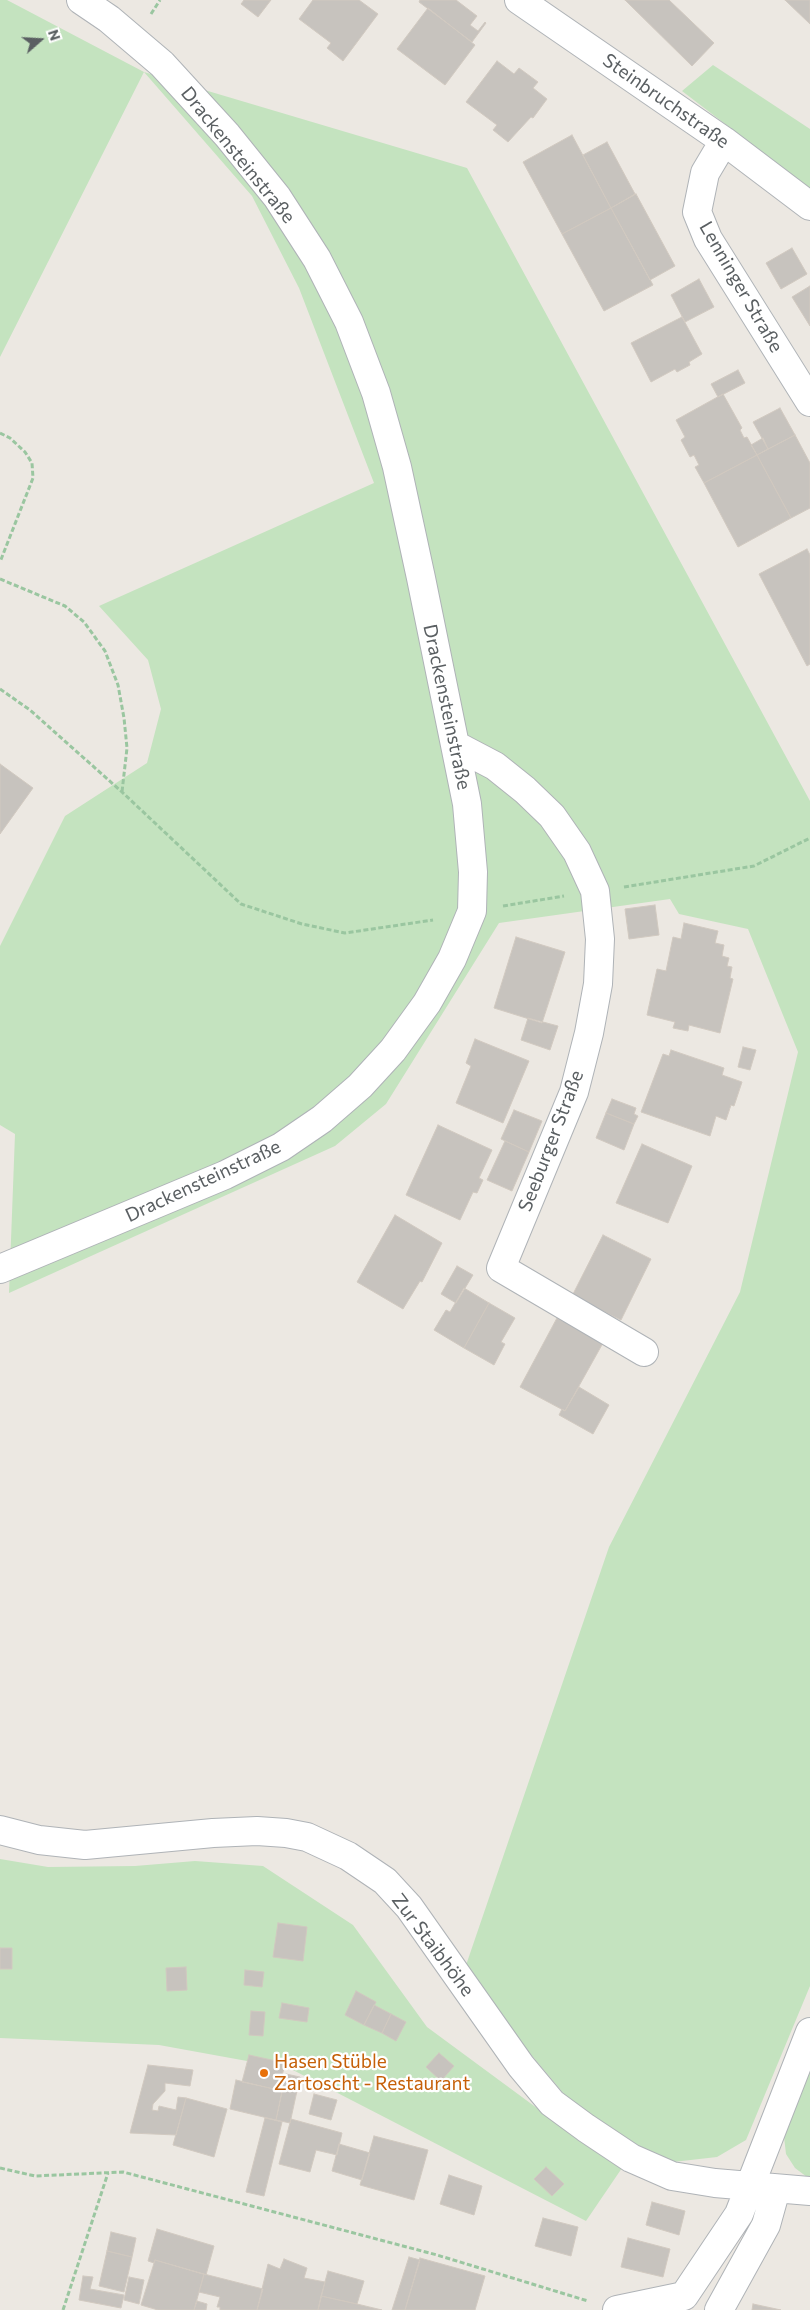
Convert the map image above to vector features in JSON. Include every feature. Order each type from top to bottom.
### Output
[{"type":"street","name":"Drackensteinstraße","points":[[0,1269],[225,1175],[281,1147],[322,1119],[360,1086],[393,1050],[427,1003],[452,959],[472,911],[473,872],[467,804],[397,467],[376,393],[349,322],[317,259],[278,197],[228,135],[162,64],[109,19],[81,0]]},
{"type":"street","name":"Steinbruchstraße","points":[[519,0],[724,141],[810,206]]},
{"type":"street","name":"Lenninger Straße","points":[[724,141],[705,173],[698,212],[708,239],[810,402]]},
{"type":"street","name":"Seeburger Straße","points":[[454,745],[495,766],[525,790],[552,816],[577,852],[595,891],[600,939],[598,984],[589,1033],[574,1092],[501,1268],[644,1352]]},
{"type":"street","name":"Zur Staibhöhe","points":[[0,1830],[39,1840],[85,1845],[213,1833],[286,1833],[307,1837],[348,1856],[384,1881],[409,1907],[521,2066],[552,2103],[631,2158],[672,2176],[715,2183],[810,2191]]},
{"type":"street","points":[[719,2310],[766,2225],[764,2186],[810,2032]]},
{"type":"street","points":[[617,2310],[684,2296],[739,2214],[764,2186]]},
{"type":"path","points":[[0,433],[10,438],[25,452],[32,463],[33,478],[0,562]]},
{"type":"path","points":[[0,579],[65,606],[84,622],[105,651],[118,685],[124,718],[127,748],[122,792]]},
{"type":"path","points":[[0,689],[30,710],[122,792],[241,904],[302,924]]},
{"type":"path","points":[[595,891],[754,866],[810,838]]},
{"type":"path","points":[[0,2168],[35,2176],[123,2172],[437,2255],[617,2310]]},
{"type":"path","points":[[63,2310],[108,2173]]},
{"type":"green space","points":[[0,0],[7,0],[144,72],[0,357]]},
{"type":"green space","points":[[713,65],[810,129],[810,189],[682,91]]},
{"type":"green space","points":[[144,72],[467,168],[810,801],[810,1986],[746,2140],[717,2157],[673,2162],[635,2151],[575,2107],[463,1974],[609,1547],[740,1292],[798,1052],[748,929],[679,914],[670,899],[499,923],[386,1104],[335,1146],[9,1293],[15,1134],[0,1125],[0,946],[65,816],[147,763],[161,709],[148,660],[99,606],[374,483],[299,288],[252,196]]},
{"type":"green space","points":[[0,1859],[48,1867],[135,1866],[195,1861],[263,1866],[353,1925],[427,2027],[622,2168],[586,2221],[291,2069],[159,2045],[0,2038]]},
{"type":"green space","points":[[810,2059],[810,2176],[807,2177],[795,2168],[786,2154],[783,2128]]},
{"type":"building","points":[[244,0],[271,0],[258,17],[241,4]]},
{"type":"building","points":[[313,0],[359,0],[378,14],[343,61],[327,48],[331,43],[299,19]]},
{"type":"building","points":[[420,0],[456,0],[477,16],[470,25],[478,31],[486,23],[472,42],[419,2]]},
{"type":"building","points":[[625,0],[669,0],[714,43],[692,66]]},
{"type":"building","points":[[785,0],[810,0],[810,24]]},
{"type":"building","points":[[428,8],[475,45],[445,85],[397,49]]},
{"type":"building","points":[[497,61],[514,74],[519,68],[538,82],[533,88],[547,99],[533,118],[531,117],[508,142],[493,130],[497,125],[466,102]]},
{"type":"building","points":[[572,135],[611,208],[562,234],[523,162]]},
{"type":"building","points":[[607,142],[635,194],[611,208],[583,155]]},
{"type":"building","points":[[636,194],[675,266],[650,280],[611,208]]},
{"type":"building","points":[[611,208],[653,285],[604,311],[562,234]]},
{"type":"building","points":[[792,248],[807,274],[781,289],[766,263]]},
{"type":"building","points":[[699,279],[714,307],[685,322],[671,295]]},
{"type":"building","points":[[810,286],[810,326],[792,297]]},
{"type":"building","points":[[682,317],[702,354],[689,362],[690,365],[677,372],[675,369],[651,382],[631,343]]},
{"type":"building","points":[[738,370],[745,383],[718,397],[711,384]]},
{"type":"building","points":[[723,394],[742,428],[740,430],[744,438],[747,437],[757,455],[704,483],[695,467],[699,465],[694,455],[690,457],[681,440],[685,437],[676,420]]},
{"type":"building","points":[[780,408],[795,435],[768,449],[753,422]]},
{"type":"building","points":[[795,435],[810,463],[810,508],[791,518],[757,455]]},
{"type":"building","points":[[763,438],[768,449],[757,455],[751,445]]},
{"type":"building","points":[[757,455],[791,518],[738,547],[704,483]]},
{"type":"building","points":[[807,549],[810,555],[810,664],[807,666],[759,574]]},
{"type":"building","points":[[0,764],[33,788],[0,834]]},
{"type":"building","points":[[655,905],[659,935],[629,939],[625,909]]},
{"type":"building","points":[[684,923],[718,931],[715,943],[724,945],[722,956],[729,958],[727,966],[732,967],[730,978],[733,979],[720,1033],[689,1025],[688,1031],[673,1028],[675,1022],[647,1015],[657,969],[666,971],[673,937],[681,939]]},
{"type":"building","points":[[516,937],[565,952],[542,1023],[494,1008]]},
{"type":"building","points":[[528,1018],[558,1026],[550,1050],[521,1040]]},
{"type":"building","points":[[475,1039],[529,1061],[503,1123],[456,1103],[471,1066],[466,1063]]},
{"type":"building","points":[[743,1047],[756,1050],[750,1070],[738,1067]]},
{"type":"building","points":[[671,1050],[724,1068],[722,1075],[742,1082],[734,1106],[731,1105],[726,1120],[716,1116],[710,1136],[641,1112],[663,1054],[669,1056]]},
{"type":"building","points":[[612,1099],[636,1108],[634,1114],[638,1116],[634,1124],[606,1113]]},
{"type":"building","points":[[514,1110],[542,1121],[529,1152],[501,1139]]},
{"type":"building","points":[[606,1113],[634,1124],[624,1150],[596,1138]]},
{"type":"building","points":[[438,1125],[492,1150],[479,1178],[483,1180],[477,1193],[473,1192],[460,1220],[406,1195]]},
{"type":"building","points":[[505,1141],[529,1152],[512,1191],[487,1180]]},
{"type":"building","points":[[642,1144],[692,1166],[668,1223],[616,1203]]},
{"type":"building","points":[[395,1215],[442,1243],[422,1282],[420,1281],[403,1309],[357,1282]]},
{"type":"building","points":[[603,1235],[651,1259],[621,1320],[572,1296]]},
{"type":"building","points":[[457,1266],[473,1275],[456,1303],[441,1294]]},
{"type":"building","points":[[464,1288],[489,1303],[464,1348],[434,1330],[446,1310],[450,1312]]},
{"type":"building","points":[[489,1303],[515,1318],[501,1342],[505,1344],[494,1365],[464,1348]]},
{"type":"building","points":[[557,1318],[603,1343],[565,1411],[520,1387]]},
{"type":"building","points":[[579,1387],[609,1405],[593,1434],[559,1415],[562,1409],[565,1411]]},
{"type":"building","points":[[278,1923],[307,1927],[303,1961],[273,1957]]},
{"type":"building","points":[[0,1948],[12,1948],[12,1969],[0,1969]]},
{"type":"building","points":[[186,1967],[187,1990],[167,1991],[166,1968]]},
{"type":"building","points":[[245,1970],[264,1972],[262,1987],[244,1985]]},
{"type":"building","points":[[356,1991],[376,2002],[364,2025],[345,2015]]},
{"type":"building","points":[[282,2003],[309,2008],[307,2022],[279,2018]]},
{"type":"building","points":[[374,2005],[391,2014],[382,2033],[364,2025]]},
{"type":"building","points":[[251,2011],[265,2012],[263,2036],[249,2035]]},
{"type":"building","points":[[391,2014],[406,2022],[396,2041],[382,2033]]},
{"type":"building","points":[[439,2053],[454,2066],[441,2081],[426,2067]]},
{"type":"building","name":"Hasen Stüble Zartoscht - Restaurant","points":[[249,2055],[285,2063],[279,2090],[242,2082]]},
{"type":"building","points":[[148,2065],[193,2070],[190,2086],[165,2083],[165,2091],[153,2104],[152,2110],[158,2111],[159,2106],[176,2110],[178,2097],[186,2098],[176,2135],[130,2133]]},
{"type":"building","points":[[286,2074],[300,2077],[290,2123],[276,2120]]},
{"type":"building","points":[[236,2080],[282,2091],[276,2120],[230,2109]]},
{"type":"building","points":[[314,2094],[337,2100],[331,2120],[309,2114]]},
{"type":"building","points":[[186,2098],[227,2109],[214,2157],[173,2145]]},
{"type":"building","points":[[265,2118],[282,2122],[264,2196],[246,2192]]},
{"type":"building","points":[[291,2119],[342,2133],[337,2155],[316,2150],[310,2172],[279,2164]]},
{"type":"building","points":[[374,2136],[428,2150],[414,2200],[360,2185]]},
{"type":"building","points":[[339,2144],[370,2153],[362,2180],[332,2171]]},
{"type":"building","points":[[546,2167],[564,2184],[552,2196],[534,2179]]},
{"type":"building","points":[[449,2175],[482,2186],[474,2215],[440,2204]]},
{"type":"building","points":[[652,2202],[685,2211],[679,2235],[646,2225]]},
{"type":"building","points":[[543,2218],[578,2227],[571,2256],[535,2246]]},
{"type":"building","points":[[157,2229],[214,2246],[206,2275],[155,2260],[154,2263],[148,2261]]},
{"type":"building","points":[[111,2232],[136,2238],[132,2257],[107,2251]]},
{"type":"building","points":[[628,2238],[670,2249],[663,2277],[621,2267]]},
{"type":"building","points":[[107,2251],[132,2257],[124,2292],[99,2286]]},
{"type":"building","points":[[409,2257],[420,2260],[405,2310],[392,2310]]},
{"type":"building","points":[[420,2258],[485,2276],[475,2310],[405,2310]]},
{"type":"building","points":[[284,2259],[307,2268],[304,2278],[325,2282],[318,2310],[257,2310],[268,2264],[280,2269]]},
{"type":"building","points":[[155,2260],[204,2274],[194,2310],[158,2310],[141,2305]]},
{"type":"building","points":[[328,2271],[364,2281],[357,2304],[321,2296]]},
{"type":"building","points":[[204,2274],[263,2289],[257,2310],[220,2310],[220,2307],[217,2307],[220,2297],[199,2292]]},
{"type":"building","points":[[83,2276],[93,2277],[90,2289],[124,2295],[121,2308],[79,2300]]},
{"type":"building","points":[[129,2277],[144,2280],[139,2304],[124,2300]]},
{"type":"building","points":[[321,2296],[357,2304],[382,2310],[318,2310]]},
{"type":"building","points":[[197,2301],[207,2304],[206,2310],[194,2310]]},
{"type":"building","points":[[753,2304],[781,2310],[752,2310]]},
{"type":"place","name":"Hasen Stüble Zartoscht - Restaurant","points":[[264,2073]]}]
